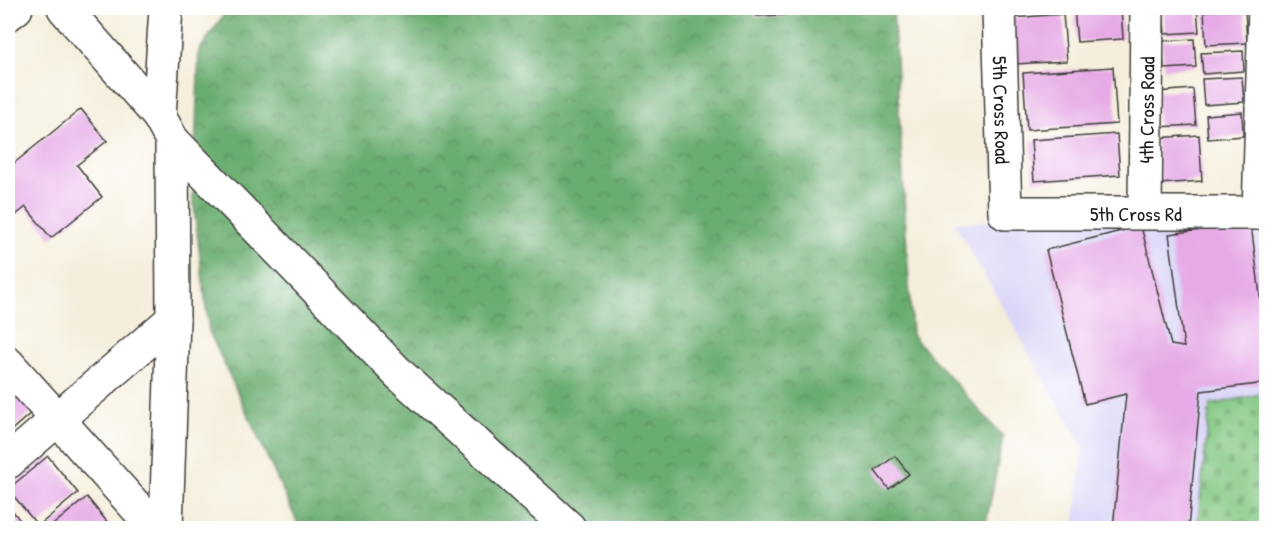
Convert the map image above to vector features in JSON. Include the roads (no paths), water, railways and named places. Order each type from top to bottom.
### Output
[{"type":"street","points":[[8,14],[16,8]]},
{"type":"street","points":[[64,8],[166,128],[399,374],[569,528]]},
{"type":"street","points":[[166,8],[166,128],[173,319],[166,528]]},
{"type":"street","name":"5th Cross Road","points":[[999,8],[1005,213]]},
{"type":"street","name":"4th Cross Road","points":[[1145,212],[1147,8]]},
{"type":"street","points":[[1263,213],[1265,8]]},
{"type":"street","name":"5th Cross Rd","points":[[1005,213],[1263,213]]},
{"type":"street","points":[[8,462],[173,319]]},
{"type":"street","points":[[8,364],[155,528]]}]
